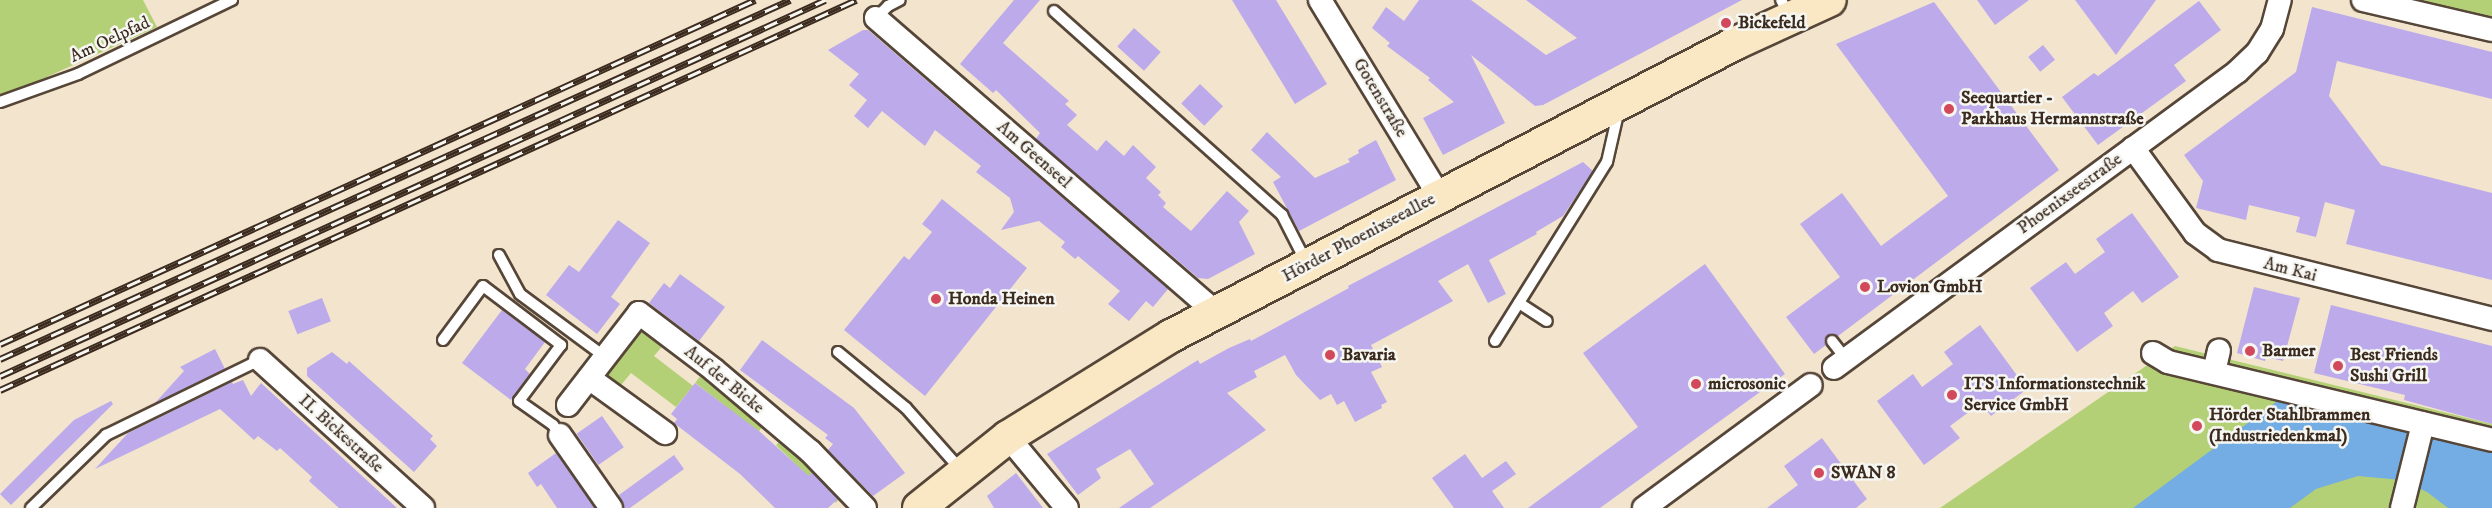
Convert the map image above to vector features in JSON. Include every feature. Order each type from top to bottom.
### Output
[{"type":"main road","name":"Hörder Phoenixseeallee","points":[[919,508],[1008,437],[1171,336],[1621,103],[1786,8],[1825,1]]},
{"type":"street","name":"Gotenstraße","points":[[1320,0],[1439,196]]},
{"type":"street","name":"Phoenixseestraße","points":[[1840,364],[2237,72],[2258,52],[2272,29],[2280,0]]},
{"type":"street","points":[[2364,0],[2492,30]]},
{"type":"street","name":"Am Geenseel","points":[[876,18],[1216,313]]},
{"type":"street","name":"Am Kai","points":[[2133,148],[2195,232],[2218,250],[2492,319]]},
{"type":"street","name":"Auf der Bicke","points":[[568,405],[639,313],[714,370],[810,451],[865,508]]},
{"type":"street","name":"II. Bickestraße","points":[[260,360],[423,508]]},
{"type":"street","points":[[2159,363],[2217,361],[2368,401],[2429,424],[2492,440]]},
{"type":"street","points":[[589,378],[665,434]]},
{"type":"street","points":[[1644,508],[1811,385]]},
{"type":"street","points":[[2402,508],[2429,424]]},
{"type":"street","points":[[560,435],[611,508]]},
{"type":"street","points":[[1008,437],[1067,508]]},
{"type":"lane","name":"Am Oelpfad","points":[[0,102],[78,74],[232,0]]},
{"type":"lane","name":"Am Geenseel","points":[[876,18],[888,6],[900,0]]},
{"type":"lane","points":[[1054,11],[1282,215],[1308,265]]},
{"type":"lane","points":[[1495,341],[1607,162],[1621,103]]},
{"type":"lane","points":[[499,255],[520,294],[605,357]]},
{"type":"lane","points":[[443,340],[483,286],[561,345],[519,400],[553,425],[560,435]]},
{"type":"lane","points":[[1519,303],[1547,321]]},
{"type":"lane","points":[[1832,341],[1840,364]]},
{"type":"lane","points":[[838,352],[906,408],[963,472]]},
{"type":"lane","points":[[31,508],[106,435],[260,360]]},
{"type":"green space","points":[[0,0],[143,0],[157,27],[27,86],[0,95]]},
{"type":"green space","points":[[2416,0],[2492,0],[2492,18]]},
{"type":"green space","points":[[646,331],[666,342],[654,356],[693,386],[676,407],[631,373],[621,385],[609,376],[607,369],[636,334]]},
{"type":"green space","points":[[2175,346],[2492,424],[2492,508],[1940,508]]},
{"type":"green space","points":[[702,374],[765,423],[758,432],[695,383]]},
{"type":"green space","points":[[783,438],[843,496],[836,503],[776,445]]},
{"type":"water","points":[[2279,400],[2492,453],[2492,508],[2448,508],[2427,492],[2401,480],[2358,476],[2316,489],[2290,508],[2133,508]]},
{"type":"building","points":[[1014,0],[1040,0],[1003,43],[1069,101],[1065,104],[1077,115],[1067,125],[1097,151],[1106,140],[1124,156],[1133,145],[1156,167],[1146,178],[1161,192],[1158,195],[1166,203],[1163,207],[1191,231],[1227,191],[1249,211],[1239,222],[1255,254],[1208,279],[1198,278],[1036,139],[1040,133],[996,90],[993,93],[960,64]]},
{"type":"building","points":[[1232,0],[1276,0],[1327,84],[1295,104]]},
{"type":"building","points":[[1419,0],[1471,0],[1546,55],[1577,38],[1526,0],[1742,0],[1543,105],[1535,106],[1471,55],[1505,123],[1443,155],[1423,118],[1454,102],[1428,80],[1430,78],[1387,46],[1390,43],[1372,28],[1386,7],[1404,21]]},
{"type":"building","points":[[1977,0],[2029,0],[1995,25]]},
{"type":"building","points":[[2075,0],[2156,0],[2116,55]]},
{"type":"building","points":[[2199,1],[2221,30],[2174,65],[2186,81],[2098,145],[2062,97],[2094,73],[2098,76]]},
{"type":"building","name":"Seequartier - Parkhaus Hermannstraße","points":[[1934,2],[2059,170],[1838,336],[1828,335],[1825,339],[1826,345],[1814,354],[1786,317],[1840,277],[1800,224],[1842,193],[1881,246],[1948,196],[1836,44]]},
{"type":"building","points":[[2312,7],[2492,52],[2492,99],[2337,61],[2329,96],[2381,165],[2492,193],[2492,280],[2346,244],[2355,210],[2325,202],[2316,237],[2296,232],[2300,217],[2249,205],[2246,220],[2196,208],[2203,181],[2184,155],[2296,72]]},
{"type":"building","points":[[1134,28],[1161,52],[1144,71],[1117,47]]},
{"type":"building","points":[[863,30],[868,30],[1168,289],[1153,307],[1146,301],[1129,321],[1108,304],[1120,291],[1078,256],[1075,259],[1061,247],[1065,242],[1039,221],[1001,230],[1014,212],[1010,198],[976,172],[981,166],[935,130],[925,146],[882,111],[868,128],[854,116],[867,100],[849,85],[859,74],[828,50]]},
{"type":"building","points":[[2043,45],[2055,60],[2040,72],[2028,57]]},
{"type":"building","points":[[1200,84],[1223,106],[1204,126],[1181,103]]},
{"type":"building","points":[[1267,132],[1315,178],[1350,162],[1348,159],[1359,153],[1358,150],[1376,140],[1396,180],[1299,231],[1273,182],[1281,177],[1251,150]]},
{"type":"building","points":[[1583,162],[1593,171],[1563,216],[1536,232],[1537,234],[1489,260],[1506,294],[1488,303],[1468,264],[1438,281],[1453,301],[1371,345],[1382,367],[1371,372],[1387,402],[1381,405],[1382,408],[1355,422],[1344,401],[1337,405],[1331,394],[1320,400],[1296,375],[1285,355],[1254,371],[1257,377],[1227,393],[1266,430],[1150,508],[1119,508],[1154,484],[1130,449],[1096,469],[1101,478],[1078,495],[1047,454],[1198,360],[1200,364],[1229,348],[1250,339],[1251,341],[1349,288],[1348,286]]},
{"type":"building","name":"Honda Heinen","points":[[942,199],[1027,268],[925,396],[844,330],[904,256],[909,260],[932,232],[922,224]]},
{"type":"building","points":[[2132,213],[2179,277],[2142,303],[2133,291],[2104,313],[2113,326],[2077,352],[2030,288],[2066,262],[2075,274],[2105,252],[2096,239]]},
{"type":"building","points":[[618,220],[650,243],[611,297],[620,304],[597,334],[546,295],[569,265],[579,272]]},
{"type":"building","points":[[1705,264],[1785,374],[1600,508],[1528,508],[1638,427],[1583,353]]},
{"type":"building","points":[[680,274],[725,307],[699,341],[649,303],[664,283],[670,288]]},
{"type":"building","points":[[2254,287],[2300,298],[2283,361],[2266,357],[2265,361],[2237,353]]},
{"type":"building","points":[[322,298],[331,321],[297,334],[288,311]]},
{"type":"building","points":[[2331,305],[2492,346],[2492,424],[2404,400],[2405,395],[2314,373]]},
{"type":"building","points":[[502,310],[545,342],[525,369],[530,374],[511,400],[462,363]]},
{"type":"building","name":"ITS Informationstechnik Service GmbH","points":[[1980,325],[2027,389],[1991,416],[1981,403],[1950,426],[1960,438],[1924,465],[1877,401],[1913,374],[1922,387],[1953,364],[1944,352]]},
{"type":"building","points":[[762,340],[854,408],[905,473],[873,496],[828,450],[833,444],[825,438],[828,435],[740,370]]},
{"type":"building","points":[[215,349],[225,369],[155,403],[184,371],[180,367]]},
{"type":"building","points":[[332,352],[347,364],[349,361],[433,436],[430,439],[437,446],[414,472],[307,376],[307,368]]},
{"type":"building","points":[[243,380],[251,396],[261,383],[397,508],[339,508],[309,481],[312,477],[280,448],[277,451],[258,436],[254,440],[220,409],[95,469],[128,433],[232,382],[233,384]]},
{"type":"building","points":[[695,383],[759,431],[809,476],[812,472],[838,499],[828,508],[775,508],[740,474],[674,423],[677,419],[671,414]]},
{"type":"building","points":[[111,401],[113,404],[11,505],[0,494],[74,420]]},
{"type":"building","points":[[602,416],[624,447],[598,465],[577,434]]},
{"type":"building","name":"SWAN 8","points":[[1822,438],[1867,499],[1856,508],[1767,508],[1798,485],[1784,466]]},
{"type":"building","points":[[556,453],[595,508],[557,508],[541,484],[537,487],[528,473]]},
{"type":"building","points":[[1465,454],[1482,478],[1506,461],[1516,474],[1492,491],[1504,508],[1454,508],[1432,478]]},
{"type":"building","points":[[674,455],[684,469],[630,508],[624,508],[619,495]]},
{"type":"building","points":[[1016,473],[1043,508],[994,508],[987,496]]},
{"type":"railway","points":[[0,344],[755,0]]},
{"type":"railway","points":[[0,359],[790,0]]},
{"type":"railway","points":[[0,376],[825,0]]},
{"type":"railway","points":[[0,390],[856,0]]},
{"type":"place","name":"Bickefeld","points":[[1726,23]]},
{"type":"place","name":"Seequartier - Parkhaus Hermannstraße","points":[[1949,109]]},
{"type":"place","name":"Lovion GmbH","points":[[1865,287]]},
{"type":"place","name":"Honda Heinen","points":[[936,299]]},
{"type":"place","name":"Barmer","points":[[2250,351]]},
{"type":"place","name":"Bavaria","points":[[1330,355]]},
{"type":"place","name":"Best Friends Sushi Grill","points":[[2338,366]]},
{"type":"place","name":"microsonic","points":[[1696,384]]},
{"type":"place","name":"ITS Informationstechnik Service GmbH","points":[[1952,395]]},
{"type":"place","name":"Hörder Stahlbrammen (Industriedenkmal)","points":[[2197,426]]},
{"type":"place","name":"SWAN 8","points":[[1819,473]]}]
